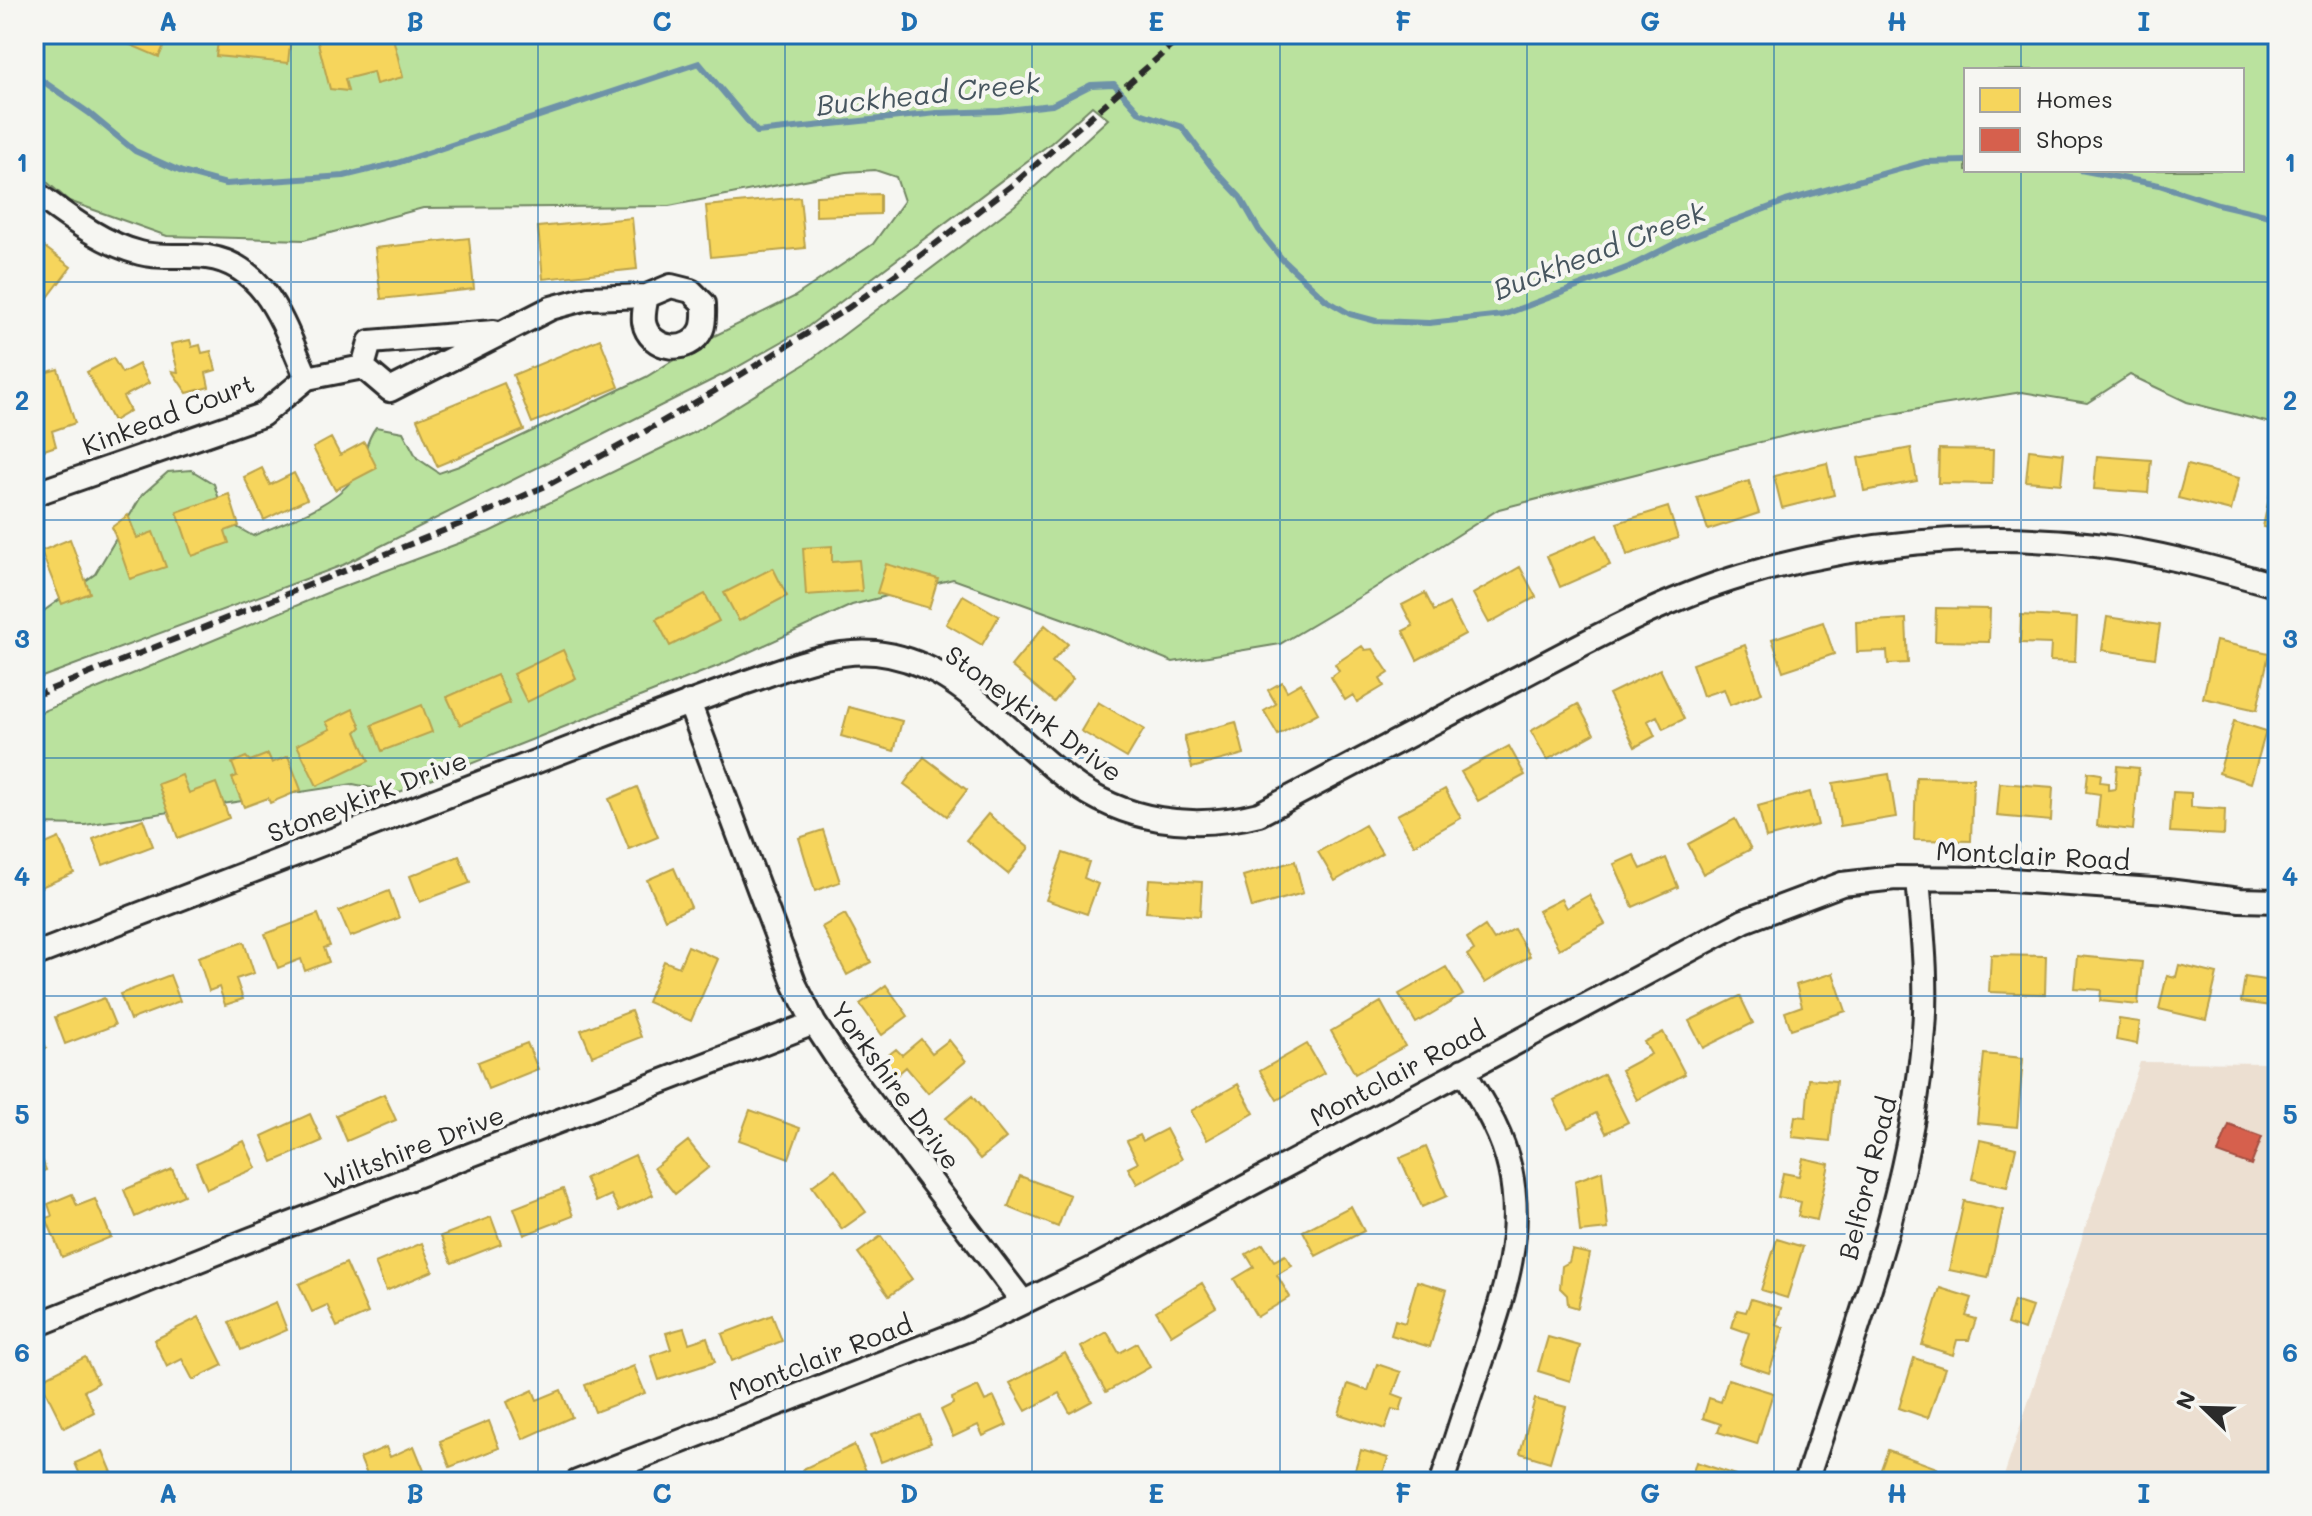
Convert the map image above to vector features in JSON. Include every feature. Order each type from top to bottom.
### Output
[{"type":"street","points":[[34,192],[80,225],[138,253],[211,257],[244,272],[271,296],[307,378]]},
{"type":"street","points":[[505,331],[370,342],[363,367],[390,390],[551,308],[588,298],[647,296]]},
{"type":"street","name":"Kinkead Court","points":[[34,494],[262,415],[307,378],[363,367]]},
{"type":"street","name":"Stoneykirk Drive","points":[[34,955],[689,702],[834,654],[877,653],[932,669],[957,684],[1069,780],[1093,796],[1146,817],[1203,824],[1259,814],[1634,618],[1727,581],[1810,558],[1881,546],[1938,541],[2024,540],[2095,545],[2152,554],[2278,586]]},
{"type":"street","name":"Yorkshire Drive","points":[[689,702],[795,985],[814,1023],[837,1058],[1023,1302]]},
{"type":"street","name":"Montclair Road","points":[[577,1482],[966,1330],[1092,1269],[1744,921],[1842,884],[1895,878],[1997,879],[2278,901]]},
{"type":"street","name":"Belford Road","points":[[1806,1482],[1884,1241],[1916,1101],[1924,1030],[1926,973],[1918,878]]},
{"type":"street","name":"Wiltshire Drive","points":[[34,1326],[814,1023]]},
{"type":"street","points":[[1442,1482],[1508,1280],[1516,1224],[1509,1167],[1501,1140],[1463,1070]]},
{"type":"shaded area","points":[[2140,1062],[2278,1063],[2278,1482],[2002,1482]]},
{"type":"green space","points":[[34,34],[2278,34],[2278,425],[2187,402],[2130,375],[2087,403],[2022,392],[1800,432],[1499,509],[1280,644],[1173,662],[953,579],[852,605],[723,664],[397,793],[353,784],[85,825],[34,824],[34,715],[329,592],[489,532],[693,433],[805,364],[1014,206],[1108,119],[1092,106],[1051,143],[806,328],[734,369],[343,565],[34,680],[34,618],[95,574],[142,495],[168,472],[191,470],[214,484],[226,521],[253,536],[306,513],[344,489],[357,473],[376,427],[403,432],[417,458],[439,473],[459,466],[646,377],[708,339],[794,297],[873,244],[904,201],[896,177],[875,170],[846,172],[669,206],[423,208],[304,240],[167,236],[69,201],[34,171]]},
{"type":"building: Homes","points":[[114,34],[169,34],[159,57],[112,37]]},
{"type":"building: Homes","points":[[219,34],[291,34],[288,63],[216,56]]},
{"type":"building: Homes","points":[[336,34],[392,34],[403,77],[376,84],[373,72],[345,79],[348,91],[330,89],[317,39]]},
{"type":"building: Homes","points":[[880,194],[880,214],[816,216],[816,196]]},
{"type":"building: Homes","points":[[800,197],[805,248],[711,257],[706,206]]},
{"type":"building: Homes","points":[[632,218],[637,269],[543,279],[538,227]]},
{"type":"building: Homes","points":[[469,238],[474,289],[381,299],[375,248]]},
{"type":"building: Homes","points":[[34,239],[71,267],[40,308],[34,304]]},
{"type":"building: Homes","points":[[600,339],[619,387],[532,423],[513,375]]},
{"type":"building: Homes","points":[[190,340],[192,347],[200,345],[202,353],[211,351],[216,370],[206,373],[209,387],[187,393],[172,371],[178,372],[171,344]]},
{"type":"building: Homes","points":[[113,358],[122,373],[139,364],[149,383],[123,397],[130,411],[113,421],[87,372]]},
{"type":"building: Homes","points":[[58,369],[75,423],[52,431],[56,446],[35,453],[34,376]]},
{"type":"building: Homes","points":[[504,383],[524,430],[437,466],[417,419]]},
{"type":"building: Homes","points":[[331,438],[340,455],[364,442],[377,468],[335,490],[313,448]]},
{"type":"building: Homes","points":[[1911,448],[1917,481],[1864,491],[1858,458]]},
{"type":"building: Homes","points":[[1939,449],[1993,450],[1992,484],[1938,483]]},
{"type":"building: Homes","points":[[2029,450],[2064,454],[2061,484],[2026,481]]},
{"type":"building: Homes","points":[[2097,456],[2151,460],[2148,493],[2094,489]]},
{"type":"building: Homes","points":[[1827,463],[1834,495],[1782,508],[1774,476]]},
{"type":"building: Homes","points":[[2187,465],[2239,478],[2231,511],[2178,498]]},
{"type":"building: Homes","points":[[262,468],[270,485],[294,473],[307,499],[264,520],[244,477]]},
{"type":"building: Homes","points":[[1749,481],[1759,513],[1708,530],[1697,498]]},
{"type":"building: Homes","points":[[2270,493],[2278,494],[2278,530],[2263,527]]},
{"type":"building: Homes","points":[[229,494],[239,526],[225,531],[229,543],[192,556],[177,512]]},
{"type":"building: Homes","points":[[1668,507],[1678,538],[1627,555],[1617,523]]},
{"type":"building: Homes","points":[[128,515],[137,538],[153,532],[166,567],[130,579],[112,527]]},
{"type":"building: Homes","points":[[1597,535],[1610,565],[1560,587],[1547,556]]},
{"type":"building: Homes","points":[[70,539],[90,593],[62,604],[41,551]]},
{"type":"building: Homes","points":[[832,546],[832,562],[859,560],[862,591],[806,595],[803,548]]},
{"type":"building: Homes","points":[[886,564],[938,579],[929,608],[877,593]]},
{"type":"building: Homes","points":[[1520,567],[1536,597],[1489,623],[1473,594]]},
{"type":"building: Homes","points":[[773,568],[787,596],[739,621],[724,593]]},
{"type":"building: Homes","points":[[1425,593],[1434,611],[1449,603],[1465,634],[1417,660],[1403,631],[1413,626],[1402,605]]},
{"type":"building: Homes","points":[[705,594],[719,621],[670,646],[656,619]]},
{"type":"building: Homes","points":[[963,595],[999,616],[982,645],[946,624]]},
{"type":"building: Homes","points":[[1936,608],[1990,609],[1989,642],[1935,641]]},
{"type":"building: Homes","points":[[2021,615],[2077,618],[2075,662],[2050,661],[2051,644],[2020,643]]},
{"type":"building: Homes","points":[[2107,617],[2160,625],[2155,658],[2102,650]]},
{"type":"building: Homes","points":[[1906,619],[1908,663],[1888,664],[1887,651],[1857,652],[1856,622]]},
{"type":"building: Homes","points":[[1823,622],[1834,654],[1783,671],[1772,639]]},
{"type":"building: Homes","points":[[1045,625],[1068,644],[1052,662],[1073,679],[1054,702],[1011,666]]},
{"type":"building: Homes","points":[[2216,641],[2269,653],[2257,710],[2203,698]]},
{"type":"building: Homes","points":[[1745,645],[1762,693],[1730,705],[1724,689],[1703,696],[1692,664]]},
{"type":"building: Homes","points":[[1362,646],[1365,650],[1373,649],[1389,673],[1380,679],[1384,686],[1357,702],[1353,695],[1345,700],[1331,677],[1339,671],[1335,664]]},
{"type":"building: Homes","points":[[563,650],[576,678],[527,702],[513,674]]},
{"type":"building: Homes","points":[[1660,669],[1684,719],[1663,729],[1657,716],[1648,721],[1655,736],[1635,747],[1609,694]]},
{"type":"building: Homes","points":[[497,675],[510,703],[460,725],[447,697]]},
{"type":"building: Homes","points":[[1282,682],[1287,691],[1301,683],[1318,713],[1278,735],[1264,711],[1276,704],[1268,690]]},
{"type":"building: Homes","points":[[1098,702],[1144,729],[1127,758],[1081,731]]},
{"type":"building: Homes","points":[[1578,704],[1594,734],[1547,760],[1531,731]]},
{"type":"building: Homes","points":[[422,705],[432,732],[382,751],[372,725]]},
{"type":"building: Homes","points":[[849,707],[902,721],[894,751],[841,736]]},
{"type":"building: Homes","points":[[353,709],[361,727],[356,732],[369,761],[317,786],[297,745],[330,729],[326,722]]},
{"type":"building: Homes","points":[[2234,721],[2266,731],[2251,783],[2219,773]]},
{"type":"building: Homes","points":[[1236,722],[1244,754],[1192,768],[1184,736]]},
{"type":"building: Homes","points":[[1509,746],[1525,775],[1478,801],[1461,772]]},
{"type":"building: Homes","points":[[268,754],[272,763],[288,756],[301,790],[270,803],[268,798],[244,807],[232,778],[237,776],[232,763],[246,757],[250,761]]},
{"type":"building: Homes","points":[[924,757],[967,790],[947,816],[904,784]]},
{"type":"building: Homes","points":[[2117,766],[2139,768],[2133,830],[2097,826],[2100,794],[2086,792],[2088,772],[2101,774],[2100,782],[2108,783],[2108,790],[2115,789]]},
{"type":"building: Homes","points":[[1889,774],[1896,817],[1840,826],[1833,783]]},
{"type":"building: Homes","points":[[182,775],[189,793],[216,783],[229,818],[178,838],[158,784]]},
{"type":"building: Homes","points":[[1916,777],[1973,778],[1971,841],[1914,840]]},
{"type":"building: Homes","points":[[2000,783],[2053,787],[2051,821],[1997,816]]},
{"type":"building: Homes","points":[[637,787],[658,837],[629,849],[609,799]]},
{"type":"building: Homes","points":[[1445,789],[1461,818],[1414,845],[1397,815]]},
{"type":"building: Homes","points":[[1810,792],[1818,825],[1766,838],[1758,806]]},
{"type":"building: Homes","points":[[2173,792],[2191,793],[2191,807],[2225,809],[2224,835],[2170,832]]},
{"type":"building: Homes","points":[[988,814],[1029,848],[1008,874],[966,840]]},
{"type":"building: Homes","points":[[143,819],[153,846],[103,865],[93,839]]},
{"type":"building: Homes","points":[[1735,819],[1751,849],[1703,874],[1688,844]]},
{"type":"building: Homes","points":[[1365,825],[1382,853],[1335,881],[1318,852]]},
{"type":"building: Homes","points":[[823,830],[840,882],[815,891],[799,838]]},
{"type":"building: Homes","points":[[59,838],[74,873],[34,890],[34,849]]},
{"type":"building: Homes","points":[[1063,853],[1089,862],[1084,878],[1098,884],[1087,914],[1046,900]]},
{"type":"building: Homes","points":[[1634,855],[1641,869],[1666,858],[1678,887],[1633,907],[1614,864]]},
{"type":"building: Homes","points":[[459,856],[470,883],[420,902],[410,876]]},
{"type":"building: Homes","points":[[1295,861],[1303,893],[1252,908],[1243,876]]},
{"type":"building: Homes","points":[[674,868],[691,907],[665,919],[647,880]]},
{"type":"building: Homes","points":[[1149,879],[1202,882],[1200,916],[1146,912]]},
{"type":"building: Homes","points":[[389,891],[399,918],[350,937],[339,911]]},
{"type":"building: Homes","points":[[1589,895],[1605,924],[1559,949],[1538,911],[1561,899],[1566,908]]},
{"type":"building: Homes","points":[[318,914],[330,946],[324,948],[329,962],[305,971],[301,959],[278,968],[265,934]]},
{"type":"building: Homes","points":[[845,914],[871,962],[847,975],[822,927]]},
{"type":"building: Homes","points":[[1485,926],[1494,940],[1514,929],[1530,956],[1485,983],[1467,955],[1474,950],[1467,938]]},
{"type":"building: Homes","points":[[244,942],[254,973],[236,979],[243,999],[225,1005],[219,987],[209,991],[198,957]]},
{"type":"building: Homes","points":[[688,946],[718,959],[691,1021],[647,1002],[664,961],[679,967]]},
{"type":"building: Homes","points":[[1991,955],[2046,956],[2045,994],[1989,992]]},
{"type":"building: Homes","points":[[2077,956],[2142,962],[2138,1005],[2100,1001],[2101,990],[2074,988]]},
{"type":"building: Homes","points":[[2179,965],[2217,974],[2206,1020],[2159,1009],[2167,975],[2176,977]]},
{"type":"building: Homes","points":[[1446,967],[1463,995],[1416,1023],[1399,994]]},
{"type":"building: Homes","points":[[1833,973],[1846,1011],[1791,1029],[1785,1012],[1802,1006],[1796,985]]},
{"type":"building: Homes","points":[[170,975],[180,1001],[130,1020],[120,994]]},
{"type":"building: Homes","points":[[2245,977],[2278,982],[2278,1007],[2241,1002]]},
{"type":"building: Homes","points":[[886,985],[908,1016],[882,1035],[860,1004]]},
{"type":"building: Homes","points":[[1740,996],[1753,1023],[1703,1048],[1689,1021]]},
{"type":"building: Homes","points":[[104,998],[115,1025],[65,1044],[55,1017]]},
{"type":"building: Homes","points":[[1381,1002],[1405,1046],[1355,1074],[1331,1031]]},
{"type":"building: Homes","points":[[631,1011],[641,1037],[592,1056],[581,1030]]},
{"type":"building: Homes","points":[[2119,1019],[2140,1022],[2137,1044],[2116,1040]]},
{"type":"building: Homes","points":[[34,1022],[46,1048],[34,1053]]},
{"type":"building: Homes","points":[[1663,1032],[1685,1074],[1637,1100],[1621,1070],[1651,1054],[1644,1042]]},
{"type":"building: Homes","points":[[921,1039],[932,1053],[949,1040],[966,1061],[928,1093],[906,1067],[889,1082],[876,1065],[896,1049],[902,1055]]},
{"type":"building: Homes","points":[[527,1043],[538,1069],[488,1089],[478,1062]]},
{"type":"building: Homes","points":[[1307,1044],[1324,1073],[1277,1100],[1260,1071]]},
{"type":"building: Homes","points":[[1984,1054],[2023,1058],[2017,1127],[1977,1123]]},
{"type":"building: Homes","points":[[1604,1074],[1628,1122],[1606,1133],[1596,1113],[1568,1128],[1554,1100]]},
{"type":"building: Homes","points":[[1809,1079],[1836,1081],[1830,1141],[1792,1137],[1795,1116],[1806,1117]]},
{"type":"building: Homes","points":[[1238,1084],[1254,1113],[1207,1140],[1191,1111]]},
{"type":"building: Homes","points":[[384,1094],[396,1120],[347,1141],[336,1115]]},
{"type":"building: Homes","points":[[972,1096],[1006,1138],[980,1159],[946,1118]]},
{"type":"building: Homes","points":[[750,1110],[800,1128],[789,1158],[739,1140]]},
{"type":"building: Homes","points":[[310,1114],[322,1141],[273,1162],[262,1136]]},
{"type":"building: Homes","points":[[1166,1129],[1182,1159],[1137,1184],[1128,1168],[1138,1163],[1127,1141],[1140,1135],[1143,1141]]},
{"type":"building: Homes","points":[[1980,1140],[2016,1148],[2007,1187],[1972,1179]]},
{"type":"building: Homes","points":[[244,1141],[256,1168],[207,1189],[196,1163]]},
{"type":"building: Homes","points":[[688,1141],[709,1167],[675,1194],[654,1168]]},
{"type":"building: Homes","points":[[1426,1147],[1447,1196],[1422,1207],[1400,1158]]},
{"type":"building: Homes","points":[[38,1149],[46,1170],[34,1175],[34,1151]]},
{"type":"building: Homes","points":[[635,1155],[653,1195],[619,1211],[611,1195],[596,1202],[585,1178]]},
{"type":"building: Homes","points":[[1803,1158],[1829,1164],[1817,1220],[1798,1216],[1801,1202],[1778,1197],[1783,1173],[1799,1176]]},
{"type":"building: Homes","points":[[172,1169],[184,1195],[135,1217],[124,1190]]},
{"type":"building: Homes","points":[[835,1169],[866,1212],[842,1229],[812,1186]]},
{"type":"building: Homes","points":[[1602,1171],[1608,1229],[1580,1232],[1575,1181]]},
{"type":"building: Homes","points":[[1020,1176],[1070,1195],[1058,1227],[1008,1207]]},
{"type":"building: Homes","points":[[563,1189],[573,1216],[524,1235],[514,1208]]},
{"type":"building: Homes","points":[[72,1194],[77,1206],[95,1199],[111,1237],[62,1257],[46,1218],[52,1216],[48,1204]]},
{"type":"building: Homes","points":[[1964,1201],[2003,1210],[1988,1278],[1949,1270]]},
{"type":"building: Homes","points":[[1351,1206],[1364,1231],[1316,1256],[1303,1231]]},
{"type":"building: Homes","points":[[491,1217],[501,1244],[452,1263],[441,1236]]},
{"type":"building: Homes","points":[[881,1236],[912,1279],[889,1296],[858,1253]]},
{"type":"building: Homes","points":[[1777,1239],[1803,1247],[1787,1298],[1761,1290]]},
{"type":"building: Homes","points":[[422,1243],[433,1271],[386,1291],[375,1263]]},
{"type":"building: Homes","points":[[1263,1244],[1274,1261],[1285,1255],[1292,1266],[1277,1275],[1290,1297],[1257,1317],[1234,1279],[1254,1267],[1246,1254]]},
{"type":"building: Homes","points":[[1572,1250],[1590,1254],[1578,1308],[1568,1305],[1567,1295],[1560,1288],[1562,1266],[1569,1262]]},
{"type":"building: Homes","points":[[346,1263],[368,1313],[337,1327],[327,1305],[312,1312],[299,1284]]},
{"type":"building: Homes","points":[[1417,1281],[1447,1290],[1430,1347],[1391,1335],[1395,1320],[1405,1323]]},
{"type":"building: Homes","points":[[1202,1283],[1216,1307],[1171,1335],[1156,1311]]},
{"type":"building: Homes","points":[[1940,1288],[1972,1298],[1966,1316],[1976,1319],[1969,1340],[1957,1340],[1953,1355],[1922,1345]]},
{"type":"building: Homes","points":[[1751,1299],[1781,1308],[1776,1325],[1784,1328],[1769,1373],[1739,1363],[1749,1333],[1732,1327],[1737,1310],[1746,1312]]},
{"type":"building: Homes","points":[[2014,1301],[2032,1307],[2024,1330],[2007,1324]]},
{"type":"building: Homes","points":[[276,1302],[287,1330],[241,1350],[229,1322]]},
{"type":"building: Homes","points":[[772,1315],[782,1341],[732,1361],[722,1334]]},
{"type":"building: Homes","points":[[199,1317],[223,1365],[193,1380],[182,1359],[167,1367],[154,1340]]},
{"type":"building: Homes","points":[[684,1328],[689,1343],[707,1337],[715,1362],[659,1380],[651,1356],[671,1349],[666,1333]]},
{"type":"building: Homes","points":[[1107,1332],[1119,1353],[1137,1343],[1150,1367],[1106,1392],[1081,1347]]},
{"type":"building: Homes","points":[[1548,1337],[1580,1346],[1570,1381],[1538,1371]]},
{"type":"building: Homes","points":[[1065,1353],[1092,1401],[1070,1413],[1059,1393],[1026,1411],[1010,1383]]},
{"type":"building: Homes","points":[[85,1357],[98,1383],[84,1391],[94,1412],[64,1428],[40,1380]]},
{"type":"building: Homes","points":[[1914,1358],[1945,1368],[1928,1418],[1899,1408]]},
{"type":"building: Homes","points":[[1377,1364],[1401,1372],[1393,1394],[1404,1398],[1400,1411],[1392,1409],[1385,1429],[1339,1414],[1348,1384],[1368,1391]]},
{"type":"building: Homes","points":[[634,1366],[645,1393],[595,1412],[585,1385]]},
{"type":"building: Homes","points":[[1728,1379],[1773,1393],[1757,1444],[1718,1432],[1721,1424],[1703,1418],[1709,1398],[1721,1402]]},
{"type":"building: Homes","points":[[978,1386],[985,1401],[994,1397],[1007,1425],[983,1436],[978,1425],[953,1437],[941,1410],[953,1404],[952,1398]]},
{"type":"building: Homes","points":[[533,1390],[537,1400],[561,1390],[572,1417],[523,1439],[507,1402]]},
{"type":"building: Homes","points":[[1535,1399],[1566,1407],[1550,1462],[1520,1453]]},
{"type":"building: Homes","points":[[921,1416],[931,1443],[881,1462],[871,1435]]},
{"type":"building: Homes","points":[[489,1421],[499,1448],[450,1467],[440,1441]]},
{"type":"building: Homes","points":[[854,1445],[867,1473],[848,1482],[809,1482],[803,1469]]},
{"type":"building: Homes","points":[[414,1446],[425,1473],[405,1482],[370,1482],[360,1458],[386,1447],[390,1457]]},
{"type":"building: Homes","points":[[1361,1450],[1388,1458],[1380,1482],[1351,1482]]},
{"type":"building: Homes","points":[[1888,1450],[1937,1468],[1932,1482],[1877,1480]]},
{"type":"building: Homes","points":[[103,1451],[116,1482],[83,1482],[75,1463]]},
{"type":"building: Homes","points":[[1696,1462],[1736,1475],[1734,1482],[1691,1479]]},
{"type":"building: Shops","points":[[2229,1125],[2262,1137],[2251,1165],[2218,1153]]},
{"type":"waterway","name":"Buckhead Creek","points":[[34,75],[89,113],[135,151],[182,172],[226,184],[344,176],[397,163],[699,63],[757,132],[937,113],[1052,105],[1091,85],[1114,84],[1140,113],[1182,127],[1211,166],[1240,197],[1259,230],[1282,259],[1326,300],[1350,314],[1376,321],[1429,323],[1503,315],[1629,267],[1682,240],[1786,201],[1925,162],[1964,161]]},
{"type":"waterway","name":"Buckhead Creek","points":[[2091,172],[2159,185],[2218,204],[2278,218]]},
{"type":"railway","points":[[34,696],[465,522],[550,484],[627,442],[848,308],[903,269],[1016,182],[1185,34]]}]
